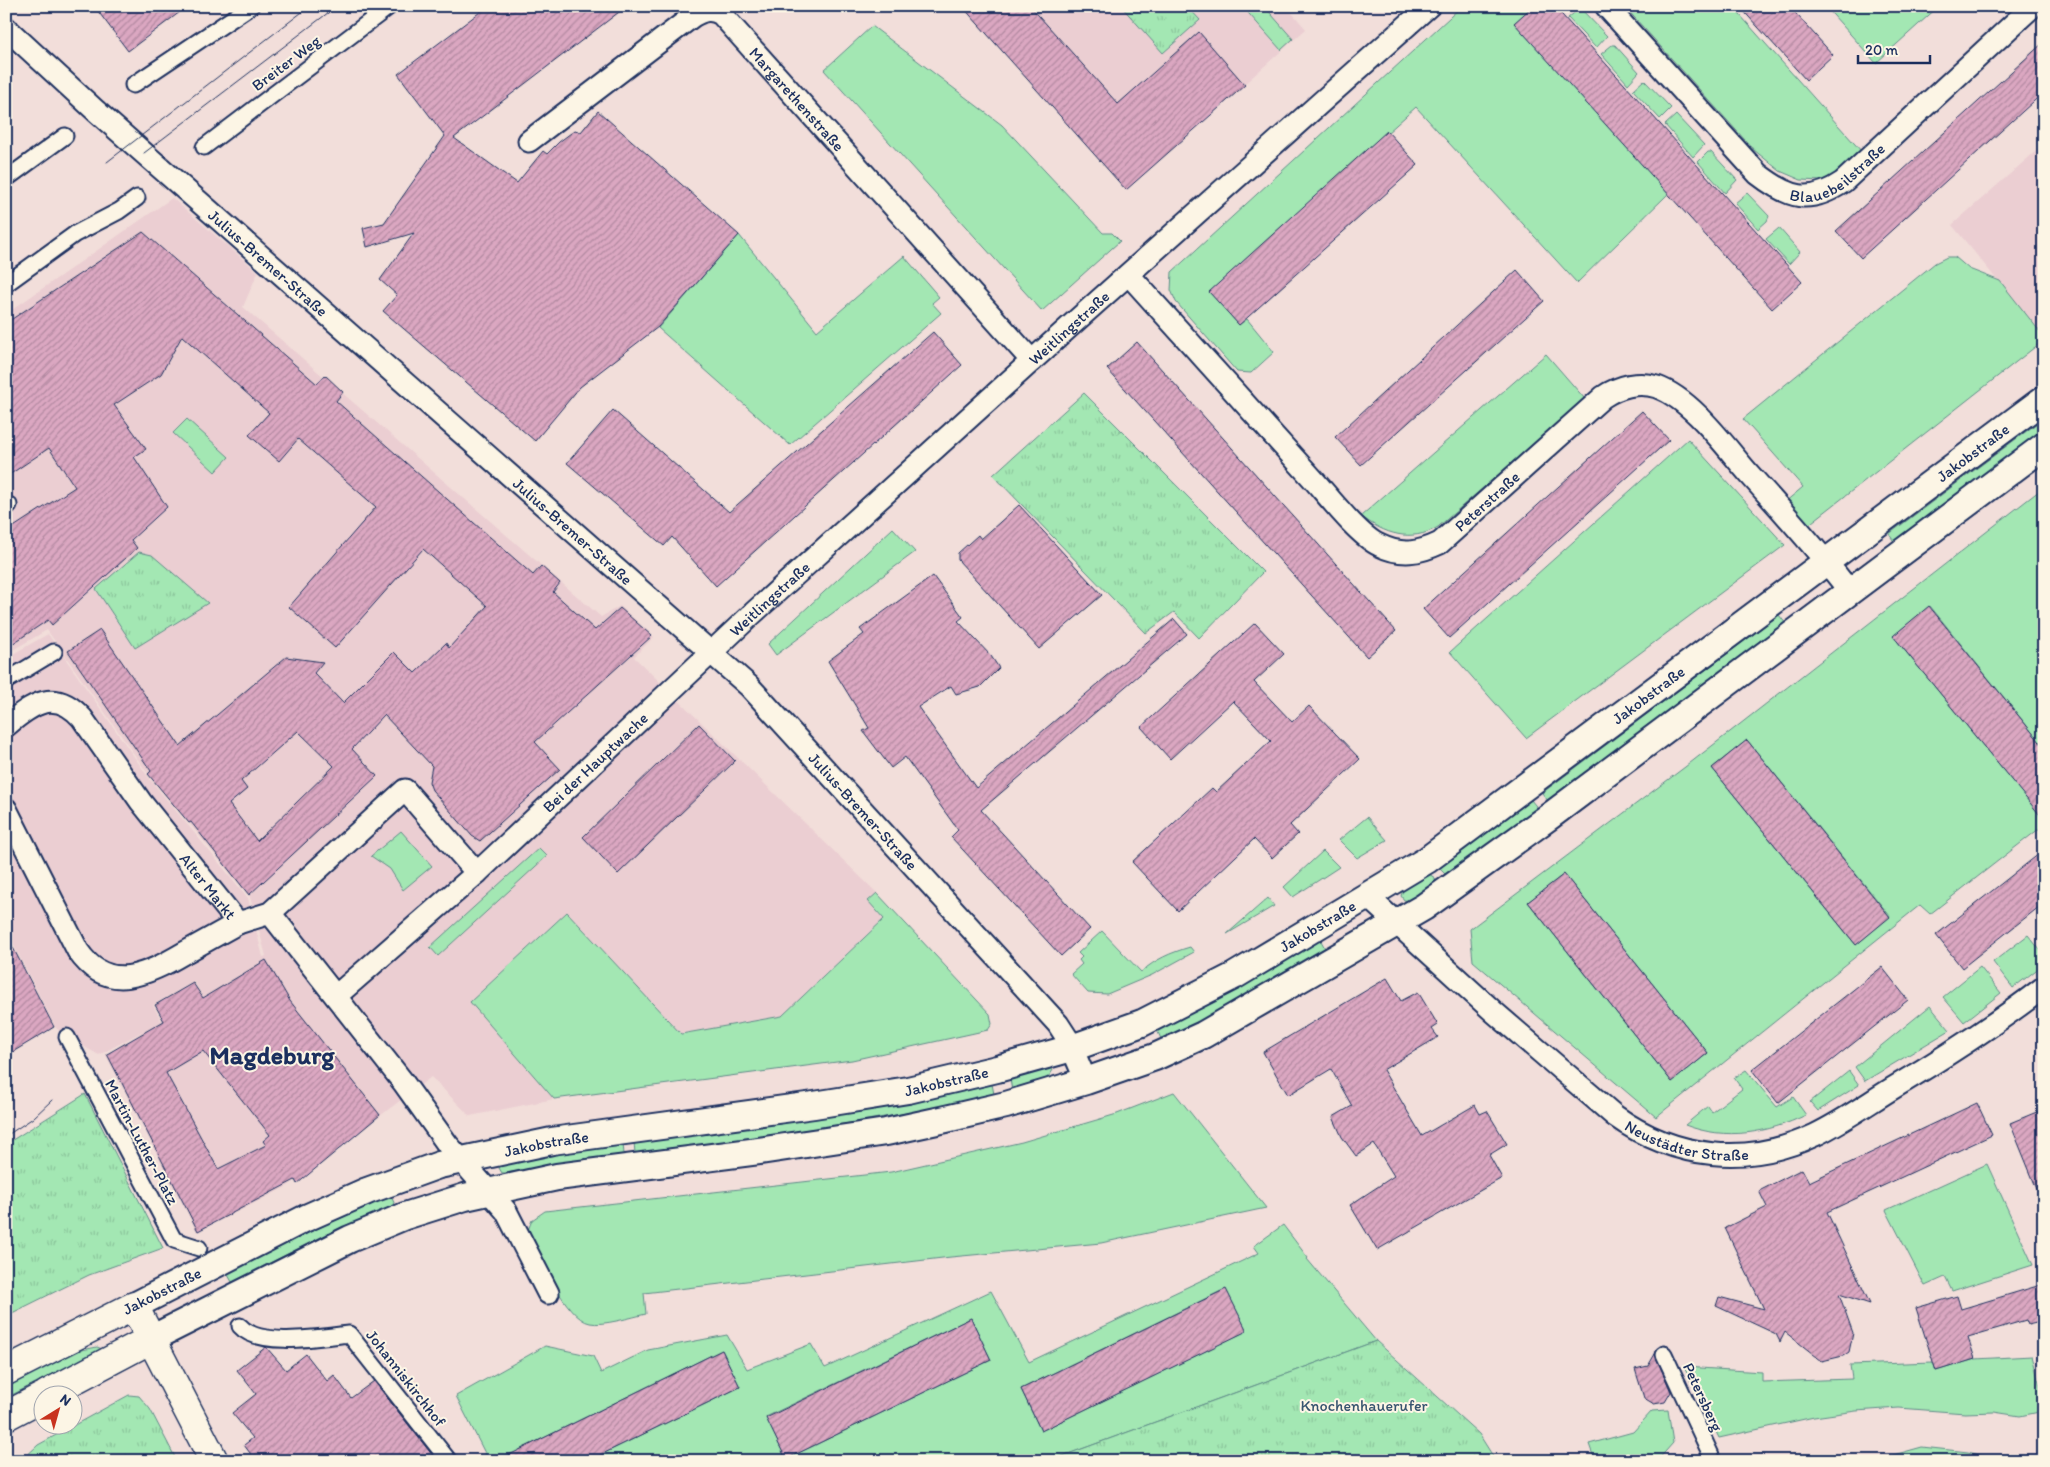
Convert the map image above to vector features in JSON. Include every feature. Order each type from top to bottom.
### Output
[{"type":"main road","points":[[134,1306],[214,1461]]},
{"type":"main road","name":"Jakobstraße","points":[[6,1372],[134,1306]]},
{"type":"main road","points":[[66,1384],[151,1339]]},
{"type":"main road","points":[[6,1416],[32,1402]]},
{"type":"street","points":[[133,85],[251,6]]},
{"type":"street","name":"Breiter Weg","points":[[204,147],[390,6]]},
{"type":"street","name":"Weitlingstraße","points":[[713,652],[1032,361],[1429,6]]},
{"type":"street","name":"Blauebeilstraße","points":[[1606,6],[1758,174],[1781,189],[1811,197],[1826,193],[1843,182],[2033,6]]},
{"type":"street","name":"Margarethenstraße","points":[[529,141],[693,16],[706,10],[716,11],[721,14],[1032,361]]},
{"type":"street","name":"Julius-Bremer-Straße","points":[[6,28],[96,110],[486,455],[713,652],[749,686],[1040,1002],[1066,1035],[1086,1081]]},
{"type":"street","points":[[6,179],[65,136]]},
{"type":"street","points":[[6,284],[75,234],[120,211],[137,198]]},
{"type":"street","name":"Peterstraße","points":[[1129,275],[1336,504],[1369,539],[1384,548],[1410,553],[1420,552],[1440,542],[1604,397],[1616,389],[1626,386],[1648,385],[1670,394],[1690,410],[1827,561],[1850,592]]},
{"type":"street","name":"Jakobstraße","points":[[134,1306],[314,1214],[391,1182],[460,1160],[552,1141],[885,1094],[996,1069],[1072,1048],[1142,1023],[1181,1004],[1368,897],[1443,849],[2044,399]]},
{"type":"street","points":[[151,1339],[350,1239],[439,1204],[557,1176],[759,1151],[886,1132],[1006,1105],[1086,1081],[1155,1057],[1203,1035],[1397,924],[1528,832],[2044,446]]},
{"type":"street","points":[[6,681],[54,652]]},
{"type":"street","name":"Bei der Hauptwache","points":[[336,996],[477,873],[713,652]]},
{"type":"street","name":"Alter Markt","points":[[6,726],[22,714],[47,700],[63,702],[74,709],[140,802],[238,923],[147,973],[124,977],[101,972],[88,964],[78,951],[6,810]]},
{"type":"street","points":[[238,923],[270,913],[405,790],[477,873]]},
{"type":"street","name":"Neustädter Straße","points":[[1368,897],[1518,1033],[1633,1129],[1673,1147],[1723,1156],[1740,1156],[1770,1151],[1816,1135],[1927,1068],[2044,987]]},
{"type":"street","points":[[270,913],[403,1082],[460,1160],[490,1191],[506,1211],[548,1293]]},
{"type":"street","name":"Martin-Luther-Platz","points":[[67,1036],[174,1240],[199,1248]]},
{"type":"street","name":"Johanniskirchhof","points":[[240,1326],[247,1334],[277,1340],[350,1334],[449,1461]]},
{"type":"street","name":"Petersberg","points":[[1664,1354],[1711,1455]]},
{"type":"shaded area","points":[[962,6],[1286,6],[1306,29],[1126,190]]},
{"type":"shaded area","points":[[2044,144],[2044,337],[1952,225]]},
{"type":"shaded area","points":[[172,198],[258,272],[243,307],[601,617],[620,606],[654,637],[634,657],[877,893],[868,901],[884,919],[782,1016],[681,1034],[567,912],[470,1002],[554,1099],[470,1116],[431,1077],[288,1186],[197,1232],[106,1055],[147,1029],[99,1055],[67,1037],[55,1027],[6,930],[6,658],[48,634],[149,778],[248,898],[263,957],[266,956],[250,897],[146,771],[47,630],[6,654],[6,314]],"holes":[[[194,982],[202,995],[161,1020],[153,1005]]]},
{"type":"green space","points":[[1121,6],[1187,6],[1200,20],[1163,53]]},
{"type":"green space","points":[[1242,6],[1264,6],[1293,39],[1281,50]]},
{"type":"green space","points":[[1462,6],[1533,6],[1668,194],[1577,283],[1416,107],[1210,292],[1239,325],[1247,319],[1274,352],[1251,373],[1237,372],[1176,302],[1171,290],[1172,272]]},
{"type":"green space","points":[[1624,6],[1732,6],[1862,152],[1839,172],[1823,181],[1801,180],[1780,171],[1754,150]]},
{"type":"green space","points":[[1825,6],[1939,6],[1876,63]]},
{"type":"green space","points":[[1580,8],[1607,36],[1596,48],[1568,18]]},
{"type":"green space","points":[[872,26],[1002,125],[1103,233],[1112,233],[1120,241],[1042,311],[824,70]]},
{"type":"green space","points":[[1612,45],[1615,45],[1639,72],[1628,84],[1601,54]]},
{"type":"green space","points":[[1644,80],[1671,108],[1660,119],[1633,90]]},
{"type":"green space","points":[[1676,115],[1704,145],[1693,157],[1665,125]]},
{"type":"green space","points":[[1708,152],[1711,152],[1737,180],[1725,193],[1698,162]]},
{"type":"green space","points":[[1747,193],[1769,216],[1767,221],[1758,229],[1735,203]]},
{"type":"green space","points":[[1779,228],[1800,252],[1789,264],[1766,239]]},
{"type":"green space","points":[[739,235],[817,331],[904,256],[939,297],[932,303],[941,313],[790,445],[658,328]]},
{"type":"green space","points":[[1947,257],[1955,257],[1969,269],[2000,281],[2044,337],[2044,340],[1807,526],[1785,502],[1803,487],[1743,419],[1935,263]]},
{"type":"green space","points":[[1546,354],[1585,399],[1438,527],[1418,535],[1398,534],[1379,528],[1361,516]]},
{"type":"green space","points":[[1084,393],[1263,572],[1199,638],[1174,612],[1146,633],[993,475]]},
{"type":"green space","points":[[2044,418],[2044,430],[1895,543],[1889,534]]},
{"type":"green space","points":[[187,419],[229,457],[215,472],[173,433]]},
{"type":"green space","points":[[1688,439],[1785,545],[1526,738],[1450,652]]},
{"type":"green space","points":[[2044,487],[2044,747],[1930,606],[1893,636],[2037,811],[2044,806],[2044,825],[1930,914],[1920,905],[1656,1117],[1473,961],[1470,929],[1685,767]],"holes":[[[1747,740],[1890,916],[1856,945],[1712,768]],[[1564,874],[1708,1053],[1672,1082],[1528,902]]]},
{"type":"green space","points":[[893,528],[915,552],[776,655],[768,644]]},
{"type":"green space","points":[[139,552],[152,555],[208,603],[135,648],[96,589]]},
{"type":"green space","points":[[1779,615],[1786,624],[1548,801],[1542,793]]},
{"type":"green space","points":[[1531,800],[1539,810],[1447,876],[1439,868]]},
{"type":"green space","points":[[1367,817],[1387,840],[1357,858],[1339,840]]},
{"type":"green space","points":[[401,831],[432,866],[403,890],[390,869],[371,856]]},
{"type":"green space","points":[[539,848],[547,856],[438,956],[430,947]]},
{"type":"green space","points":[[1323,851],[1339,867],[1293,897],[1284,887]]},
{"type":"green space","points":[[1429,874],[1435,878],[1436,884],[1410,901],[1404,900],[1401,896],[1403,890]]},
{"type":"green space","points":[[877,893],[990,1014],[992,1024],[988,1030],[852,1060],[554,1099],[470,1002],[567,912],[681,1034],[782,1016],[884,919],[868,901]]},
{"type":"green space","points":[[1268,898],[1274,906],[1227,934]]},
{"type":"green space","points":[[1102,931],[1141,972],[1158,960],[1176,952],[1190,947],[1194,952],[1152,975],[1107,994],[1088,993],[1071,974],[1082,964],[1079,960],[1082,957],[1078,953]]},
{"type":"green space","points":[[2028,935],[2044,955],[2044,964],[2013,988],[1993,962]]},
{"type":"green space","points":[[1320,939],[1326,950],[1201,1023],[1162,1041],[1157,1030],[1220,999]]},
{"type":"green space","points":[[1980,967],[2001,993],[1964,1022],[1943,997]]},
{"type":"green space","points":[[1930,1006],[1950,1030],[1865,1081],[1855,1067]]},
{"type":"green space","points":[[1050,1068],[1053,1070],[1050,1075],[1041,1081],[1012,1090],[1010,1079]]},
{"type":"green space","points":[[1746,1070],[1777,1107],[1793,1097],[1806,1115],[1777,1126],[1747,1133],[1716,1133],[1685,1125],[1708,1106],[1712,1112],[1742,1089],[1734,1078]]},
{"type":"green space","points":[[1849,1071],[1859,1085],[1818,1111],[1810,1102]]},
{"type":"green space","points":[[992,1084],[994,1094],[905,1113],[816,1128],[635,1153],[634,1142],[897,1105]]},
{"type":"green space","points":[[1174,1092],[1266,1208],[1101,1243],[951,1257],[644,1293],[646,1314],[596,1324],[581,1319],[562,1298],[545,1268],[528,1230],[532,1220],[545,1211],[891,1172],[1022,1142],[1117,1114]]},
{"type":"green space","points":[[85,1094],[163,1248],[89,1275],[6,1316],[6,1144]]},
{"type":"green space","points":[[623,1144],[624,1154],[506,1173],[502,1173],[499,1168],[501,1165],[546,1155]]},
{"type":"green space","points":[[1987,1164],[2033,1265],[1952,1291],[1945,1277],[1925,1286],[1886,1210]]},
{"type":"green space","points":[[391,1196],[395,1205],[329,1233],[232,1282],[227,1273],[325,1225]]},
{"type":"green space","points":[[1283,1225],[1307,1259],[1376,1341],[1049,1461],[588,1461],[740,1387],[722,1350],[519,1450],[524,1461],[489,1461],[456,1396],[545,1346],[593,1356],[601,1373],[648,1350],[727,1335],[747,1369],[811,1344],[825,1368],[991,1291],[1029,1362],[1259,1253],[1254,1246]],"holes":[[[1225,1289],[1246,1331],[1041,1431],[1021,1389]],[[971,1318],[991,1360],[786,1459],[766,1417]]]},
{"type":"green space","name":"Knochenhauerufer","points":[[1376,1341],[1479,1434],[1496,1461],[1049,1461]]},
{"type":"green space","points":[[97,1347],[102,1349],[6,1398],[6,1387],[77,1351]]},
{"type":"green space","points":[[2032,1356],[2043,1397],[2044,1411],[2020,1416],[1994,1412],[1965,1413],[1899,1408],[1856,1411],[1814,1417],[1719,1438],[1684,1367],[1762,1372],[1762,1382],[1852,1379],[1850,1365],[1933,1362],[1936,1371],[1975,1359]]},
{"type":"green space","points":[[129,1395],[139,1396],[150,1409],[177,1461],[21,1461],[38,1445],[58,1434],[82,1434],[82,1421]]},
{"type":"green space","points":[[1668,1410],[1673,1443],[1657,1461],[1595,1461],[1589,1444],[1633,1432],[1652,1411]]},
{"type":"green space","points":[[1922,1447],[1968,1452],[2002,1461],[1872,1461]]},
{"type":"building","points":[[94,6],[188,6],[128,51]]},
{"type":"building","points":[[488,6],[627,6],[454,138],[517,183],[543,151],[547,154],[575,130],[581,132],[598,111],[739,235],[658,327],[580,387],[535,441],[383,311],[397,295],[380,280],[414,233],[367,247],[363,228],[384,223],[445,136],[398,74]]},
{"type":"building","points":[[962,6],[1030,6],[1118,104],[1199,32],[1245,85],[1126,190]]},
{"type":"building","points":[[1533,6],[1554,6],[1802,282],[1772,309],[1514,23]]},
{"type":"building","points":[[1739,6],[1789,6],[1833,55],[1806,80]]},
{"type":"building","points":[[2044,42],[2044,92],[1861,258],[1836,231]]},
{"type":"building","points":[[1387,131],[1418,165],[1239,325],[1209,292]]},
{"type":"building","points":[[143,232],[317,384],[325,375],[343,392],[336,401],[533,575],[541,566],[560,583],[553,592],[595,630],[620,608],[652,636],[535,742],[560,769],[480,841],[472,836],[432,790],[429,782],[432,766],[384,715],[352,749],[377,776],[249,895],[191,822],[189,823],[148,774],[151,771],[68,651],[100,630],[180,746],[286,657],[323,662],[314,673],[343,703],[394,652],[415,673],[446,643],[449,648],[487,606],[423,549],[335,648],[289,607],[376,507],[298,439],[279,461],[249,435],[269,413],[182,336],[161,374],[114,405],[146,449],[134,457],[167,507],[131,540],[137,548],[52,625],[48,620],[6,648],[6,532],[75,487],[49,448],[6,477],[6,323]],"holes":[[[298,731],[334,766],[257,841],[229,804],[247,789],[241,781]]]},
{"type":"building","points":[[1517,270],[1544,301],[1361,465],[1335,437]]},
{"type":"building","points":[[933,332],[962,365],[716,586],[672,537],[664,546],[567,463],[613,410],[729,512]]},
{"type":"building","points":[[1137,342],[1396,631],[1367,657],[1107,369]]},
{"type":"building","points":[[1642,411],[1669,440],[1449,638],[1423,609]]},
{"type":"building","points":[[1019,505],[1102,595],[1039,649],[958,560],[958,553],[978,535],[981,539]]},
{"type":"building","points":[[933,576],[963,617],[958,621],[991,656],[999,668],[980,687],[956,694],[951,686],[918,707],[976,788],[1174,619],[1187,634],[981,810],[1090,929],[1061,956],[951,837],[958,830],[905,757],[891,768],[863,731],[869,728],[828,661],[864,634],[860,629]]},
{"type":"building","points":[[1929,606],[2044,747],[2044,820],[1893,636]]},
{"type":"building","points":[[1255,623],[1284,654],[1254,682],[1292,722],[1309,706],[1360,759],[1290,825],[1298,834],[1272,858],[1254,839],[1178,911],[1132,862],[1212,788],[1216,792],[1271,741],[1233,701],[1170,759],[1141,727]]},
{"type":"building","points":[[699,724],[735,761],[618,874],[583,837]]},
{"type":"building","points":[[1747,740],[1890,917],[1856,945],[1712,768]]},
{"type":"building","points":[[2044,850],[2044,903],[1962,968],[1936,935]]},
{"type":"building","points":[[1564,874],[1708,1053],[1672,1082],[1528,902]]},
{"type":"building","points":[[6,934],[54,1027],[6,1056]]},
{"type":"building","points":[[266,960],[290,1001],[380,1115],[297,1184],[295,1180],[198,1231],[107,1054],[164,1021],[155,1005],[193,983],[203,998]],"holes":[[[203,1051],[270,1135],[263,1141],[266,1145],[218,1169],[166,1073]]]},
{"type":"building","points":[[1882,967],[1908,1000],[1778,1103],[1752,1070]]},
{"type":"building","points":[[1387,978],[1401,1001],[1418,992],[1438,1025],[1432,1029],[1438,1037],[1383,1070],[1422,1136],[1475,1105],[1480,1114],[1487,1111],[1507,1144],[1489,1155],[1502,1178],[1377,1250],[1350,1205],[1394,1176],[1374,1144],[1356,1156],[1342,1137],[1333,1117],[1352,1106],[1331,1069],[1288,1095],[1263,1052]]},
{"type":"building","points":[[1977,1103],[1992,1135],[1827,1212],[1870,1304],[1839,1294],[1853,1333],[1849,1352],[1843,1356],[1822,1361],[1785,1332],[1780,1342],[1776,1334],[1716,1306],[1719,1297],[1764,1309],[1725,1228],[1767,1207],[1759,1191],[1802,1169],[1809,1182]]},
{"type":"building","points":[[2044,1109],[2044,1204],[2043,1204],[2010,1123]]},
{"type":"building","points":[[2044,1284],[2044,1321],[2028,1325],[2026,1320],[1968,1337],[1975,1359],[1936,1371],[1916,1308],[1957,1296],[1961,1309]]},
{"type":"building","points":[[1226,1289],[1247,1331],[1041,1431],[1021,1389]]},
{"type":"building","points":[[971,1318],[991,1360],[786,1459],[766,1418]]},
{"type":"building","points":[[266,1347],[286,1370],[306,1354],[327,1381],[334,1375],[351,1398],[374,1381],[437,1461],[256,1461],[244,1445],[253,1438],[232,1413],[256,1394],[237,1370]]},
{"type":"building","points":[[722,1350],[740,1387],[588,1461],[497,1461]]},
{"type":"building","points":[[1655,1354],[1671,1392],[1665,1402],[1654,1404],[1644,1398],[1635,1369],[1648,1366]]},
{"type":"tram line","points":[[107,162],[310,6]]},
{"type":"tram line","points":[[144,153],[337,6]]},
{"type":"tram line","points":[[6,1136],[33,1118],[52,1100]]},
{"type":"district","name":"Magdeburg","points":[[272,1055]]}]
